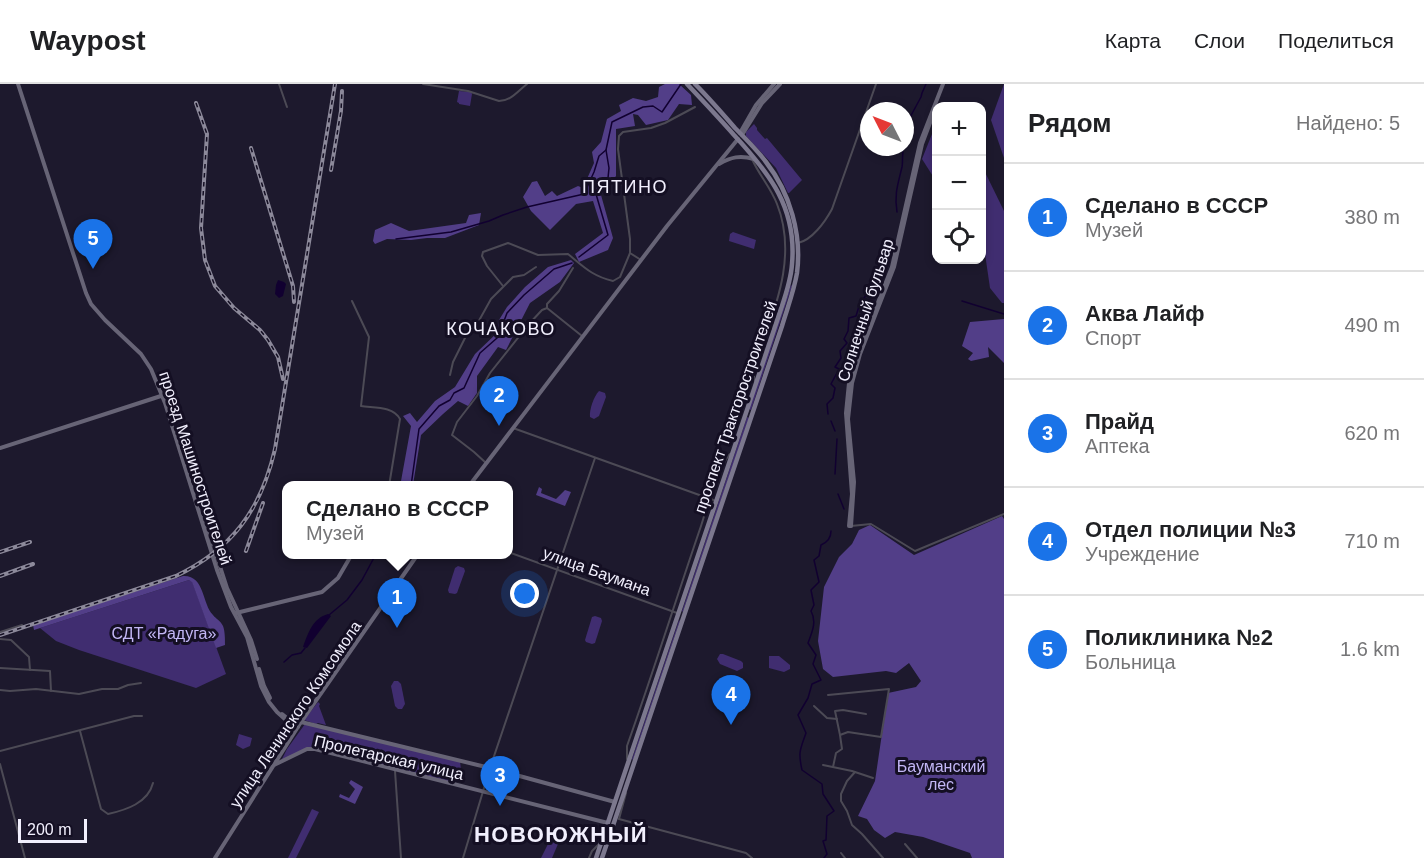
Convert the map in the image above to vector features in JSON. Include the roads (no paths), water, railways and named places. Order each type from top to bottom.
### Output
[{"type":"main road","name":"проезд Машиностроителей","points":[[19,84],[91,299],[145,357],[155,371],[226,588],[236,614],[251,640],[265,688],[274,707],[297,728]]},
{"type":"main road","name":"проспект Тракторостроителей","points":[[596,858],[613,822],[628,762],[797,273],[798,243],[794,217],[783,189],[767,163],[700,93],[687,84]]},
{"type":"main road","name":"проспект Тракторостроителей","points":[[695,84],[700,93]]},
{"type":"main road","points":[[473,481],[582,336],[716,166],[773,87],[780,84]]},
{"type":"main road","name":"Солнечный бульвар","points":[[937,102],[944,84]]},
{"type":"main road","name":"Солнечный бульвар","points":[[850,526],[852,482],[846,432],[847,392],[865,337],[888,279],[911,191],[920,143],[932,115]]},
{"type":"main road","name":"проспект Тракторостроителей","points":[[617,804],[627,785],[717,501],[748,416],[786,296],[792,262],[791,236],[786,212],[774,183],[754,159],[738,134]]},
{"type":"main road","points":[[716,166],[736,156],[754,159]]},
{"type":"main road","points":[[0,448],[164,395]]},
{"type":"main road","points":[[236,614],[322,592],[338,578],[350,559]]},
{"type":"main road","name":"улица Ленинского Комсомола","points":[[215,858],[301,722],[415,559]]},
{"type":"main road","name":"Пролетарская улица","points":[[301,722],[490,768],[617,804]]},
{"type":"main road","name":"Пролетарская улица","points":[[273,766],[310,748],[613,822]]},
{"type":"main road","name":"проспект Тракторостроителей","points":[[602,858],[601,842],[613,822]]},
{"type":"street","points":[[279,84],[287,107]]},
{"type":"street","points":[[423,84],[468,91],[503,101],[512,97],[527,84]]},
{"type":"street","points":[[798,243],[808,239],[832,209],[876,84]]},
{"type":"street","points":[[503,286],[482,256],[483,252],[508,243],[538,255],[568,254],[586,270],[601,278],[617,280],[630,253],[618,149],[619,136],[623,132],[665,123],[695,107]]},
{"type":"street","points":[[754,159],[778,206],[784,227],[786,252],[780,291],[753,373],[756,385]]},
{"type":"street","points":[[630,253],[641,260]]},
{"type":"street","points":[[450,375],[453,362],[467,334],[476,326],[491,299],[513,277],[524,275],[536,267]]},
{"type":"street","points":[[486,463],[452,435],[454,427],[490,374],[529,324],[559,291],[573,268]]},
{"type":"street","points":[[352,301],[369,337],[361,406],[393,410],[400,419],[390,481]]},
{"type":"street","points":[[547,306],[582,336]]},
{"type":"street","points":[[513,428],[717,501]]},
{"type":"street","name":"проспект Тракторостроителей","points":[[628,762],[626,749],[710,499],[724,460],[734,450]]},
{"type":"street","points":[[463,858],[490,768],[595,458]]},
{"type":"street","points":[[850,526],[871,524],[915,551],[1004,514]]},
{"type":"street","name":"улица Баумана","points":[[513,554],[681,614]]},
{"type":"street","points":[[0,632],[22,625],[24,628]]},
{"type":"street","points":[[0,639],[11,640],[29,657],[30,670]]},
{"type":"street","points":[[0,668],[50,671],[51,691]]},
{"type":"street","points":[[0,690],[36,689],[88,693],[141,683]]},
{"type":"street","points":[[828,695],[889,689],[881,737],[848,732],[840,735]]},
{"type":"street","points":[[814,706],[827,718],[837,719]]},
{"type":"street","points":[[833,767],[836,753],[842,747],[835,712],[837,710],[866,714]]},
{"type":"street","points":[[0,752],[134,716],[142,716]]},
{"type":"street","points":[[80,730],[103,812],[108,814],[134,806],[148,794],[153,783]]},
{"type":"street","points":[[630,737],[638,734]]},
{"type":"street","points":[[0,764],[25,858]]},
{"type":"street","points":[[823,765],[873,778]]},
{"type":"street","points":[[395,769],[401,858]]},
{"type":"street","points":[[855,772],[847,781],[840,798],[852,825],[883,858]]},
{"type":"street","points":[[613,822],[625,801],[627,785]]},
{"type":"street","name":"Пролетарская улица","points":[[613,822],[746,853],[752,858]]},
{"type":"street","points":[[589,858],[601,842]]},
{"type":"street","points":[[905,844],[917,858]]},
{"type":"street","points":[[841,853],[845,858]]},
{"type":"waterway","points":[[579,257],[608,235],[596,194],[608,178],[606,150],[612,122],[643,107],[653,106],[662,112],[681,84]]},
{"type":"waterway","points":[[914,110],[926,84]]},
{"type":"waterway","points":[[396,239],[451,232],[527,207],[584,194],[599,156],[606,150]]},
{"type":"waterway","points":[[897,212],[896,194],[903,156]]},
{"type":"waterway","points":[[412,481],[419,429],[439,406],[464,388],[480,353],[505,331],[504,321],[507,313],[554,269],[572,263]]},
{"type":"waterway","points":[[828,414],[827,404],[833,398],[835,388],[831,384],[839,369],[835,367],[841,358],[840,351],[847,343],[844,339],[848,331],[849,318],[856,316],[870,284],[884,268]]},
{"type":"waterway","points":[[962,301],[1004,314]]},
{"type":"waterway","points":[[831,421],[835,431]]},
{"type":"waterway","points":[[835,474],[837,439]]},
{"type":"waterway","points":[[838,494],[844,509]]},
{"type":"waterway","points":[[824,858],[827,854],[823,841],[826,840],[827,816],[834,811],[823,794],[822,784],[802,770],[800,751],[806,733],[798,715],[808,698],[812,684],[821,680],[813,664],[816,655],[808,643],[814,623],[811,611],[814,605],[811,590],[819,582],[814,560],[819,556],[821,545],[829,539],[831,531]]},
{"type":"waterway","points":[[329,615],[347,600],[362,580],[373,559]]},
{"type":"waterway","points":[[284,662],[292,655],[301,653],[305,648]]},
{"type":"railway","points":[[0,635],[176,576],[196,565],[228,540],[252,509],[262,491],[275,449],[335,84]]},
{"type":"railway","points":[[331,170],[342,91]]},
{"type":"railway","points":[[196,103],[207,134],[201,228],[205,260],[215,286],[234,308],[268,340],[278,357],[283,379]]},
{"type":"railway","points":[[251,148],[293,286],[294,302]]},
{"type":"railway","points":[[246,551],[263,503]]},
{"type":"railway","points":[[0,552],[30,542]]},
{"type":"railway","points":[[0,576],[33,564]]},
{"type":"place","name":"Поликлиника №2","points":[[93,269]]},
{"type":"place","name":"Аква Лайф","points":[[499,426]]},
{"type":"place","name":"Сделано в СССР","points":[[397,628]]},
{"type":"place","name":"Отдел полиции №3","points":[[731,725]]},
{"type":"place","name":"Прайд","points":[[500,806]]},
{"type":"district","name":"ПЯТИНО","points":[[625,187]]},
{"type":"district","name":"КОЧАКОВО","points":[[501,329]]},
{"type":"district","name":"НОВОЮЖНЫЙ","points":[[561,834]]},
{"type":"park label","name":"СДТ «Радуга»","points":[[164,633]]},
{"type":"park label","name":"Бауманский лес","points":[[941,775]]}]
